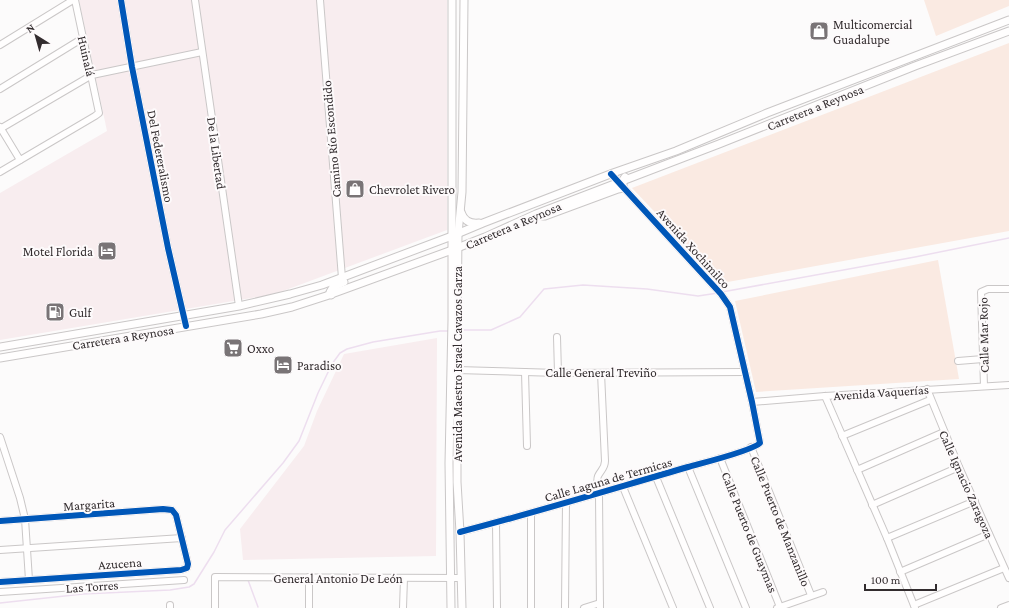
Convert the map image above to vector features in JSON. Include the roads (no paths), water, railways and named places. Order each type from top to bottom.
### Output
[{"type":"main road","name":"Avenida Maestro Israel Cavazos Garza","points":[[451,608],[449,464],[454,339],[455,249],[452,0]]},
{"type":"main road","name":"Avenida Maestro Israel Cavazos Garza","points":[[455,235],[462,192],[464,0]]},
{"type":"main road","name":"Carretera a Reynosa","points":[[0,347],[239,306],[290,294],[342,278],[611,174],[676,151],[768,113],[1009,20]]},
{"type":"main road","points":[[984,40],[987,37],[1009,27]]},
{"type":"main road","name":"Carretera a Reynosa","points":[[0,358],[287,308],[331,295],[491,235],[536,214],[545,216],[618,189],[622,184],[1009,31]]},
{"type":"main road","points":[[622,184],[625,177],[629,174],[670,157],[676,151]]},
{"type":"main road","points":[[460,211],[467,222],[474,224],[483,223]]},
{"type":"main road","points":[[331,295],[331,289],[335,285],[414,254],[424,247]]},
{"type":"main road","name":"Avenida Maestro Israel Cavazos Garza","points":[[454,339],[457,370],[457,482],[462,608]]},
{"type":"street","name":"Huinalá","points":[[20,160],[99,113],[92,75],[74,0]]},
{"type":"street","points":[[0,45],[74,0]]},
{"type":"street","name":"Del Federeralismo","points":[[121,0],[132,67],[170,260],[186,326]]},
{"type":"street","name":"De la Libertad","points":[[195,0],[239,306]]},
{"type":"street","name":"Camino Río Escondido","points":[[320,0],[342,278]]},
{"type":"street","points":[[0,89],[83,38]]},
{"type":"street","points":[[0,172],[20,160],[0,128],[92,75],[202,52]]},
{"type":"street","name":"Avenida Xochimilco","points":[[611,174],[622,184],[728,303],[733,314],[760,443]]},
{"type":"street","name":"Calle Mar Rojo","points":[[984,386],[981,292],[988,289],[1009,288]]},
{"type":"street","points":[[557,337],[558,373]]},
{"type":"street","points":[[958,361],[983,359]]},
{"type":"street","name":"Calle General Treviño","points":[[457,370],[558,373],[745,372]]},
{"type":"street","points":[[525,372],[526,446]]},
{"type":"street","points":[[584,608],[600,606],[598,477],[605,466],[601,373]]},
{"type":"street","name":"Avenida Vaquerías","points":[[752,402],[927,389],[1009,385]]},
{"type":"street","name":"Calle Ignacio Zaragoza","points":[[927,389],[930,400],[959,467],[1009,578]]},
{"type":"street","points":[[825,396],[887,538],[914,607],[1004,568]]},
{"type":"street","points":[[842,436],[930,400]]},
{"type":"street","points":[[857,470],[944,432]]},
{"type":"street","points":[[0,437],[20,498],[25,519],[29,580]]},
{"type":"street","name":"Calle Laguna de Termicas","points":[[460,532],[623,487],[720,458],[760,443]]},
{"type":"street","name":"Calle Puerto de Manzanillo","points":[[751,447],[811,596]]},
{"type":"street","name":"Calle Puerto de Guaymas","points":[[720,458],[779,607]]},
{"type":"street","points":[[688,467],[746,608]]},
{"type":"street","points":[[872,505],[959,467]]},
{"type":"street","points":[[656,477],[710,608]]},
{"type":"street","points":[[623,487],[672,608]]},
{"type":"street","points":[[887,538],[974,501]]},
{"type":"street","points":[[565,608],[566,502]]},
{"type":"street","name":"Margarita","points":[[0,521],[164,510],[172,510],[176,515]]},
{"type":"street","points":[[531,513],[531,608]]},
{"type":"street","name":"Azucena","points":[[0,582],[181,570],[188,566],[176,515]]},
{"type":"street","points":[[496,523],[498,608]]},
{"type":"street","points":[[900,572],[989,534]]},
{"type":"street","name":"Azucena","points":[[0,550],[182,538]]},
{"type":"street","points":[[166,571],[166,581]]},
{"type":"street","name":"General Antonio De León","points":[[215,608],[215,577],[461,578]]},
{"type":"street","points":[[309,578],[309,608]]},
{"type":"street","points":[[403,608],[404,578]]},
{"type":"street","name":"Las Torres","points":[[0,592],[184,580]]},
{"type":"street","points":[[779,607],[823,592]]},
{"type":"street","points":[[1001,608],[1009,605]]},
{"type":"waterway","points":[[722,292],[915,257],[1009,238]]},
{"type":"waterway","points":[[459,330],[491,330],[520,317],[544,289],[583,285],[647,289],[698,296],[718,293]]},
{"type":"waterway","points":[[0,603],[83,594],[170,590],[189,587],[194,584],[214,552],[225,530],[283,463],[299,441],[318,393],[332,364],[340,353],[347,349],[373,342],[440,331],[449,331]]},
{"type":"waterway","points":[[248,580],[258,607]]},
{"type":"place","name":"Multicomercial Guadalupe","points":[[819,31]]},
{"type":"place","name":"Chevrolet Rivero","points":[[355,189]]},
{"type":"place","name":"Motel Florida","points":[[107,251]]},
{"type":"place","name":"Gulf","points":[[55,312]]},
{"type":"place","name":"Oxxo","points":[[233,348]]},
{"type":"place","name":"Paradiso","points":[[283,365]]}]
